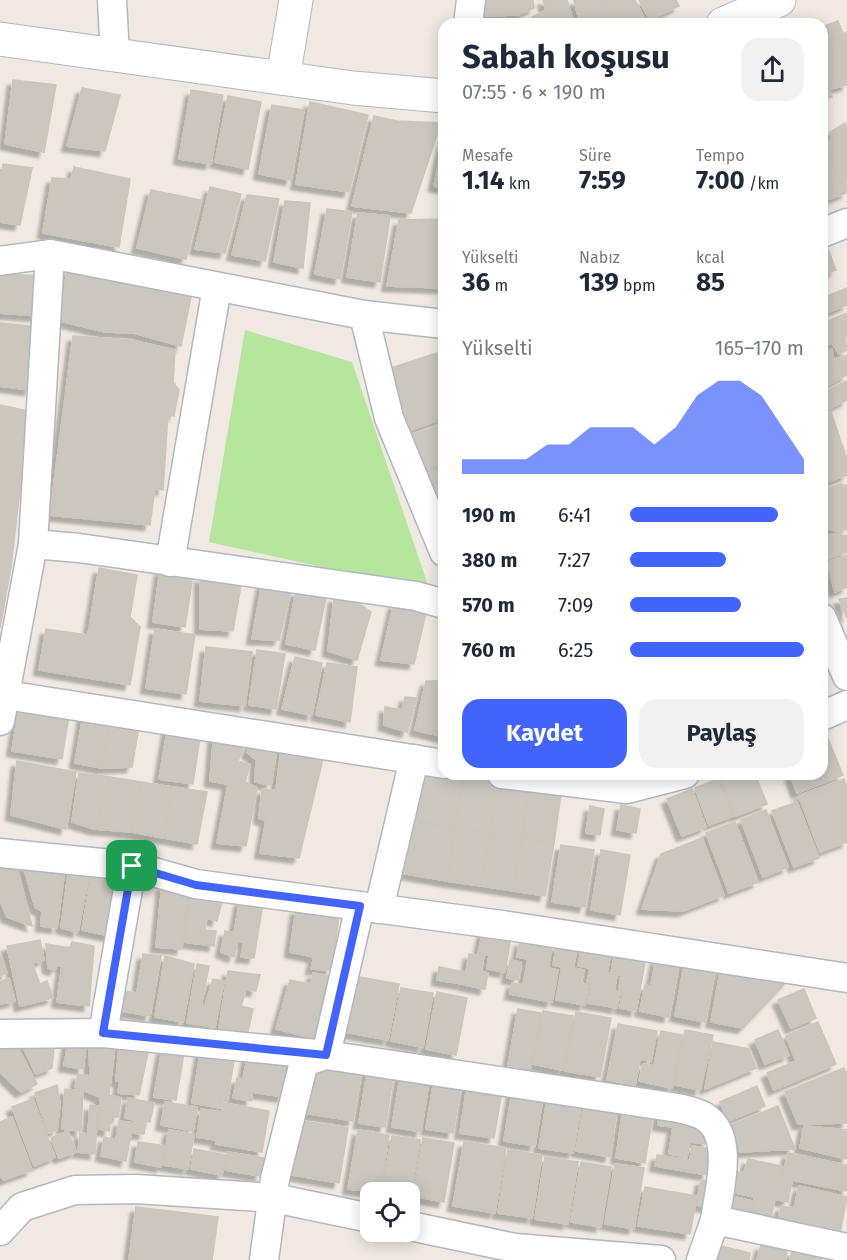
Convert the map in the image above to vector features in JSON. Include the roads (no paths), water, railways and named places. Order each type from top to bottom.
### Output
[{"type":"street","points":[[112,0],[115,55]]},
{"type":"street","points":[[283,78],[296,0]]},
{"type":"street","points":[[469,18],[471,0]]},
{"type":"street","points":[[737,18],[779,0]]},
{"type":"street","points":[[0,39],[283,78],[438,95]]},
{"type":"street","points":[[0,261],[50,255],[364,315],[438,323]]},
{"type":"street","points":[[50,255],[33,544],[2,703],[438,763]]},
{"type":"street","points":[[170,562],[217,287]]},
{"type":"street","points":[[364,315],[388,418],[438,538]]},
{"type":"street","points":[[33,544],[79,548],[416,596],[438,602]]},
{"type":"street","points":[[828,632],[847,676]]},
{"type":"street","points":[[828,713],[847,705]]},
{"type":"street","points":[[326,1055],[414,759]]},
{"type":"street","points":[[562,780],[627,789],[662,780]]},
{"type":"street","points":[[0,853],[132,866],[196,885],[502,925],[847,978]]},
{"type":"street","points":[[103,1033],[132,866]]},
{"type":"street","points":[[0,1034],[103,1033],[326,1055],[678,1108],[705,1116],[719,1130],[723,1148],[715,1220],[701,1260]]},
{"type":"street","points":[[264,1260],[275,1179],[304,1062],[326,1055]]},
{"type":"street","points":[[0,1231],[22,1207],[75,1190],[136,1189],[274,1198],[360,1216]]},
{"type":"street","points":[[715,1220],[847,1248]]},
{"type":"street","points":[[420,1228],[545,1255],[661,1260]]}]
